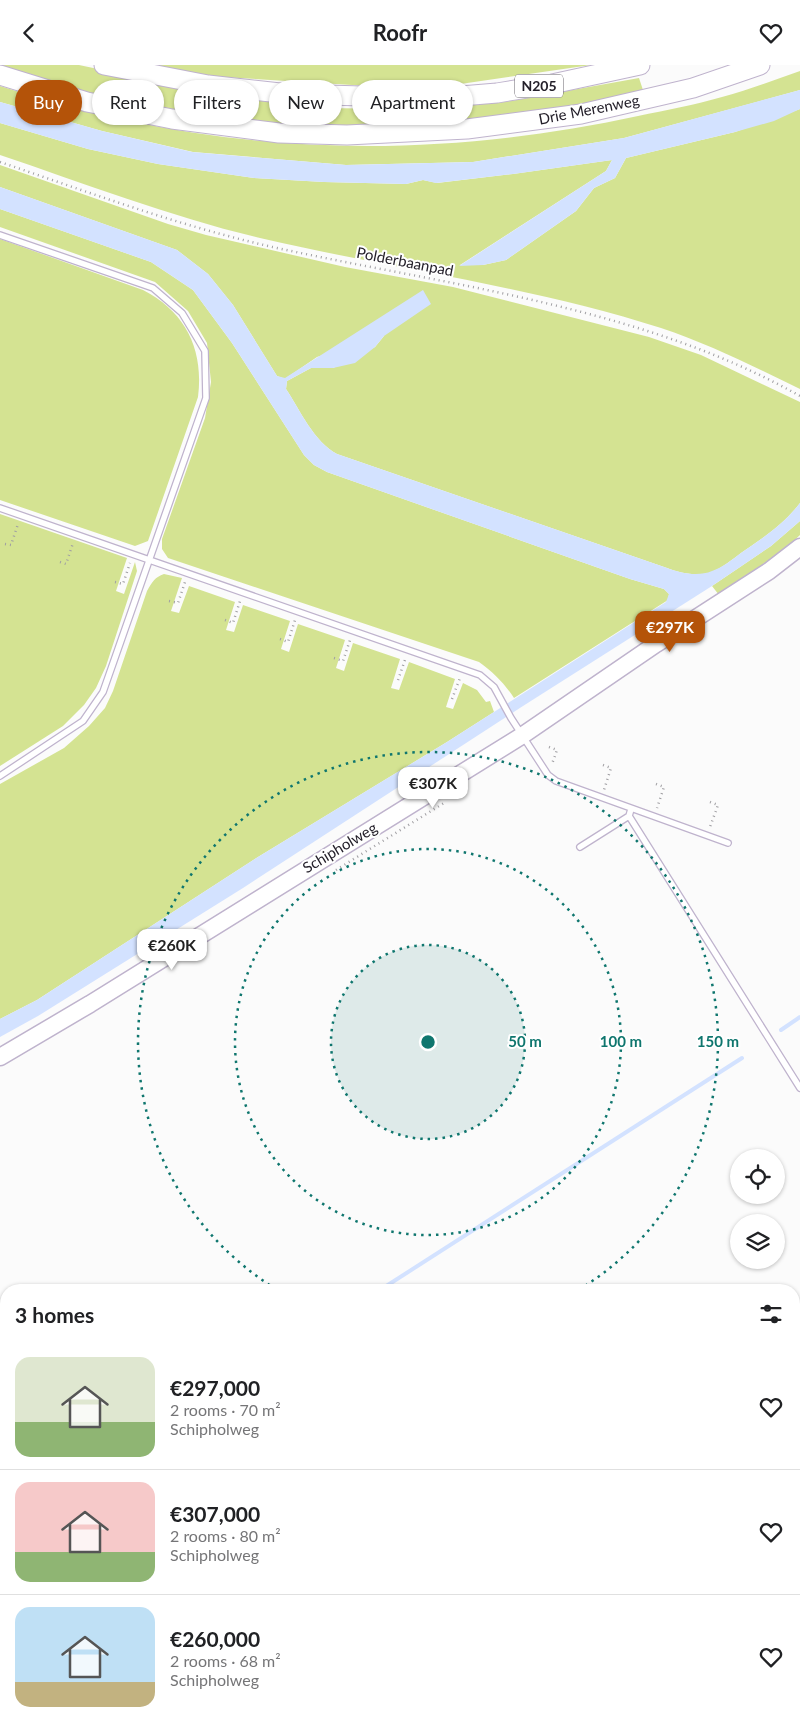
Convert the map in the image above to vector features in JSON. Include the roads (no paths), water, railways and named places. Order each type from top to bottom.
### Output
[{"type":"highway","name":"N205","points":[[104,65],[208,85],[281,93],[437,97],[497,93],[552,85],[640,65]]},
{"type":"highway","name":"Drie Merenweg","points":[[0,75],[88,102],[172,119],[279,133],[347,135],[467,129],[580,114],[693,88],[760,65]]},
{"type":"main road","name":"Schipholweg","points":[[0,1057],[90,1004],[523,735],[656,644],[748,585],[800,547]]},
{"type":"lane","points":[[0,235],[153,288],[182,313],[205,351],[206,398],[103,692],[83,721],[0,776]]},
{"type":"lane","points":[[0,508],[463,669],[487,680],[548,775],[556,781],[728,843]]},
{"type":"lane","points":[[580,847],[629,816],[631,809]]},
{"type":"lane","points":[[629,816],[800,1087]]},
{"type":"water","points":[[800,90],[800,109],[774,121],[626,158],[615,178],[594,188],[576,211],[506,260],[483,265],[459,266],[606,171],[612,160],[436,183],[423,180],[406,184],[254,178],[158,164],[88,149],[0,123],[0,102],[15,106],[15,125],[81,125],[192,152],[346,165],[473,162],[624,138]]},
{"type":"water","points":[[0,187],[177,250],[208,274],[233,305],[277,376],[285,378],[423,290],[431,304],[384,336],[375,347],[355,363],[333,368],[311,368],[287,381],[286,389],[314,434],[337,454],[672,570],[689,574],[707,573],[723,566],[773,530],[800,503],[800,521],[771,546],[712,586],[243,888],[38,1016],[0,1037],[0,1019],[37,1000],[258,857],[447,742],[666,602],[669,594],[664,589],[630,579],[327,472],[314,465],[304,455],[232,343],[193,290],[151,262],[0,209]]},
{"type":"waterway","points":[[781,1030],[800,1017]]},
{"type":"waterway","points":[[389,1284],[742,1058]]}]
